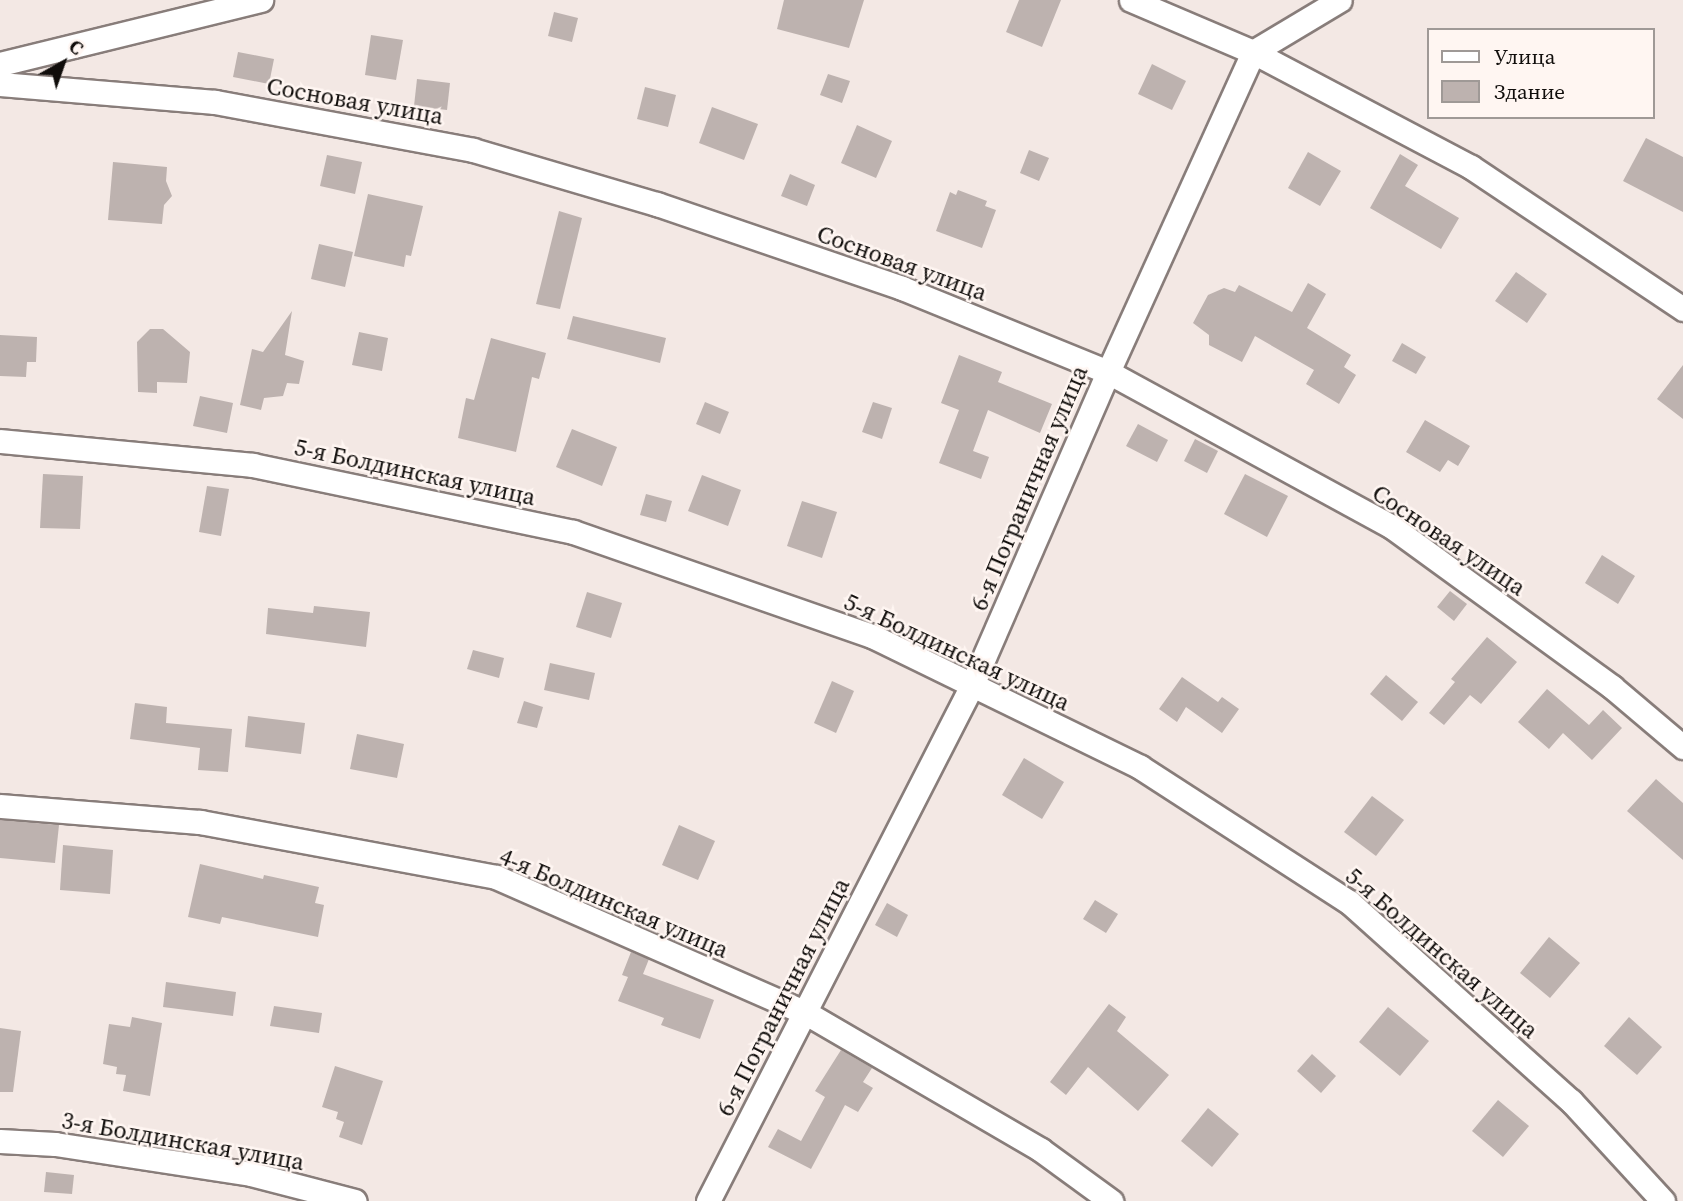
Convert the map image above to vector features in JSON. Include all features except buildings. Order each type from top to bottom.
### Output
[{"type":"street","points":[[0,64],[261,0]]},
{"type":"street","points":[[1131,0],[1253,52],[1471,167],[1683,309]]},
{"type":"street","points":[[1253,52],[1340,0]]},
{"type":"street","name":"6-я Пограничная улица","points":[[708,1201],[972,685],[1108,372],[1253,52]]},
{"type":"street","name":"Сосновая улица","points":[[0,85],[215,102],[473,150],[657,204],[901,288],[1108,372],[1392,527],[1612,687],[1683,747]]},
{"type":"street","name":"5-я Болдинская улица","points":[[0,441],[253,465],[573,532],[874,637],[1140,767],[1349,902],[1571,1101],[1663,1201]]},
{"type":"street","name":"4-я Болдинская улица","points":[[0,806],[200,822],[496,877],[806,1013],[1041,1150],[1111,1201]]},
{"type":"street","name":"3-я Болдинская улица","points":[[0,1141],[55,1144],[251,1174],[355,1201]]}]
